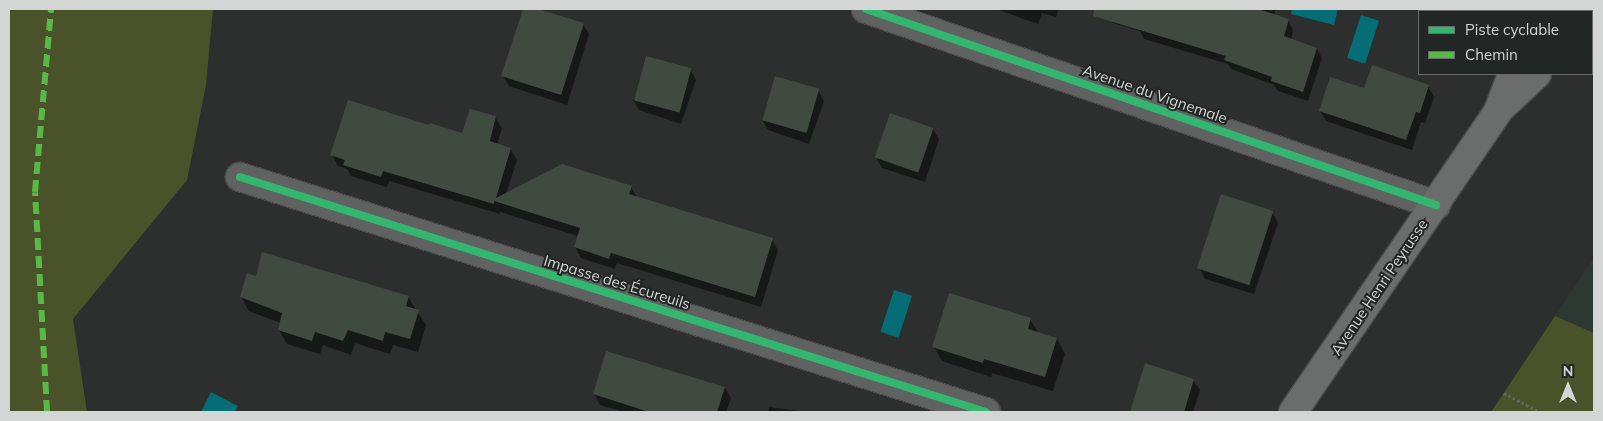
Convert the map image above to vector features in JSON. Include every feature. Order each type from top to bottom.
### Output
[{"type":"street","name":"Avenue du Vignemale","points":[[866,9],[1436,205]]},
{"type":"street","name":"Avenue Henri Peyrusse","points":[[1293,412],[1436,205],[1498,111],[1512,75]]},
{"type":"street","name":"Avenue Henri Peyrusse","points":[[1498,111],[1536,75]]},
{"type":"street","name":"Impasse des Écureuils","points":[[240,177],[986,412]]},
{"type":"path","points":[[1504,393],[1538,412]]},
{"type":"shaded area","points":[[1594,257],[1594,333],[1555,316]]},
{"type":"green space","points":[[9,9],[213,9],[206,85],[187,180],[73,319],[87,412],[9,412]]},
{"type":"green space","points":[[1555,316],[1594,333],[1594,412],[1491,412]]},
{"type":"water","points":[[1292,9],[1338,9],[1334,25],[1291,14]]},
{"type":"water","points":[[1361,15],[1379,21],[1365,64],[1347,58]]},
{"type":"water","points":[[894,290],[912,296],[898,338],[880,332]]},
{"type":"water","points":[[211,392],[238,406],[235,412],[201,412]]},
{"type":"building","points":[[523,9],[538,9],[584,23],[561,95],[501,76]]},
{"type":"building","points":[[1094,9],[1258,9],[1289,19],[1284,36],[1317,48],[1303,92],[1271,81],[1272,77],[1224,60],[1226,56],[1093,16]]},
{"type":"building","points":[[646,56],[691,68],[679,113],[634,100]]},
{"type":"building","points":[[1372,65],[1429,85],[1420,113],[1416,112],[1406,140],[1319,111],[1330,77],[1364,88]]},
{"type":"building","points":[[775,76],[819,89],[807,133],[762,120]]},
{"type":"building","points":[[348,100],[462,133],[470,109],[496,116],[490,141],[511,148],[496,198],[562,164],[632,186],[629,194],[773,238],[755,297],[611,253],[609,259],[574,247],[580,228],[494,201],[494,204],[383,171],[381,177],[343,165],[345,160],[330,155]]},
{"type":"building","points":[[890,113],[933,128],[918,172],[875,157]]},
{"type":"building","points":[[1221,194],[1273,211],[1249,285],[1197,268]]},
{"type":"building","points":[[262,252],[409,296],[406,306],[419,310],[410,339],[385,332],[383,341],[348,330],[343,341],[315,332],[312,341],[278,330],[282,313],[240,297],[247,273],[256,276]]},
{"type":"building","points":[[949,293],[1031,318],[1028,329],[1057,338],[1045,377],[984,359],[983,363],[932,347]]},
{"type":"building","points":[[606,351],[725,387],[717,412],[649,412],[593,394]]},
{"type":"building","points":[[1145,363],[1194,379],[1184,412],[1130,412]]},
{"type":"marked path","points":[[47,412],[35,192],[51,9]]},
{"type":"cycle path","points":[[866,9],[1436,205]]},
{"type":"cycle path","points":[[240,177],[986,412]]}]
